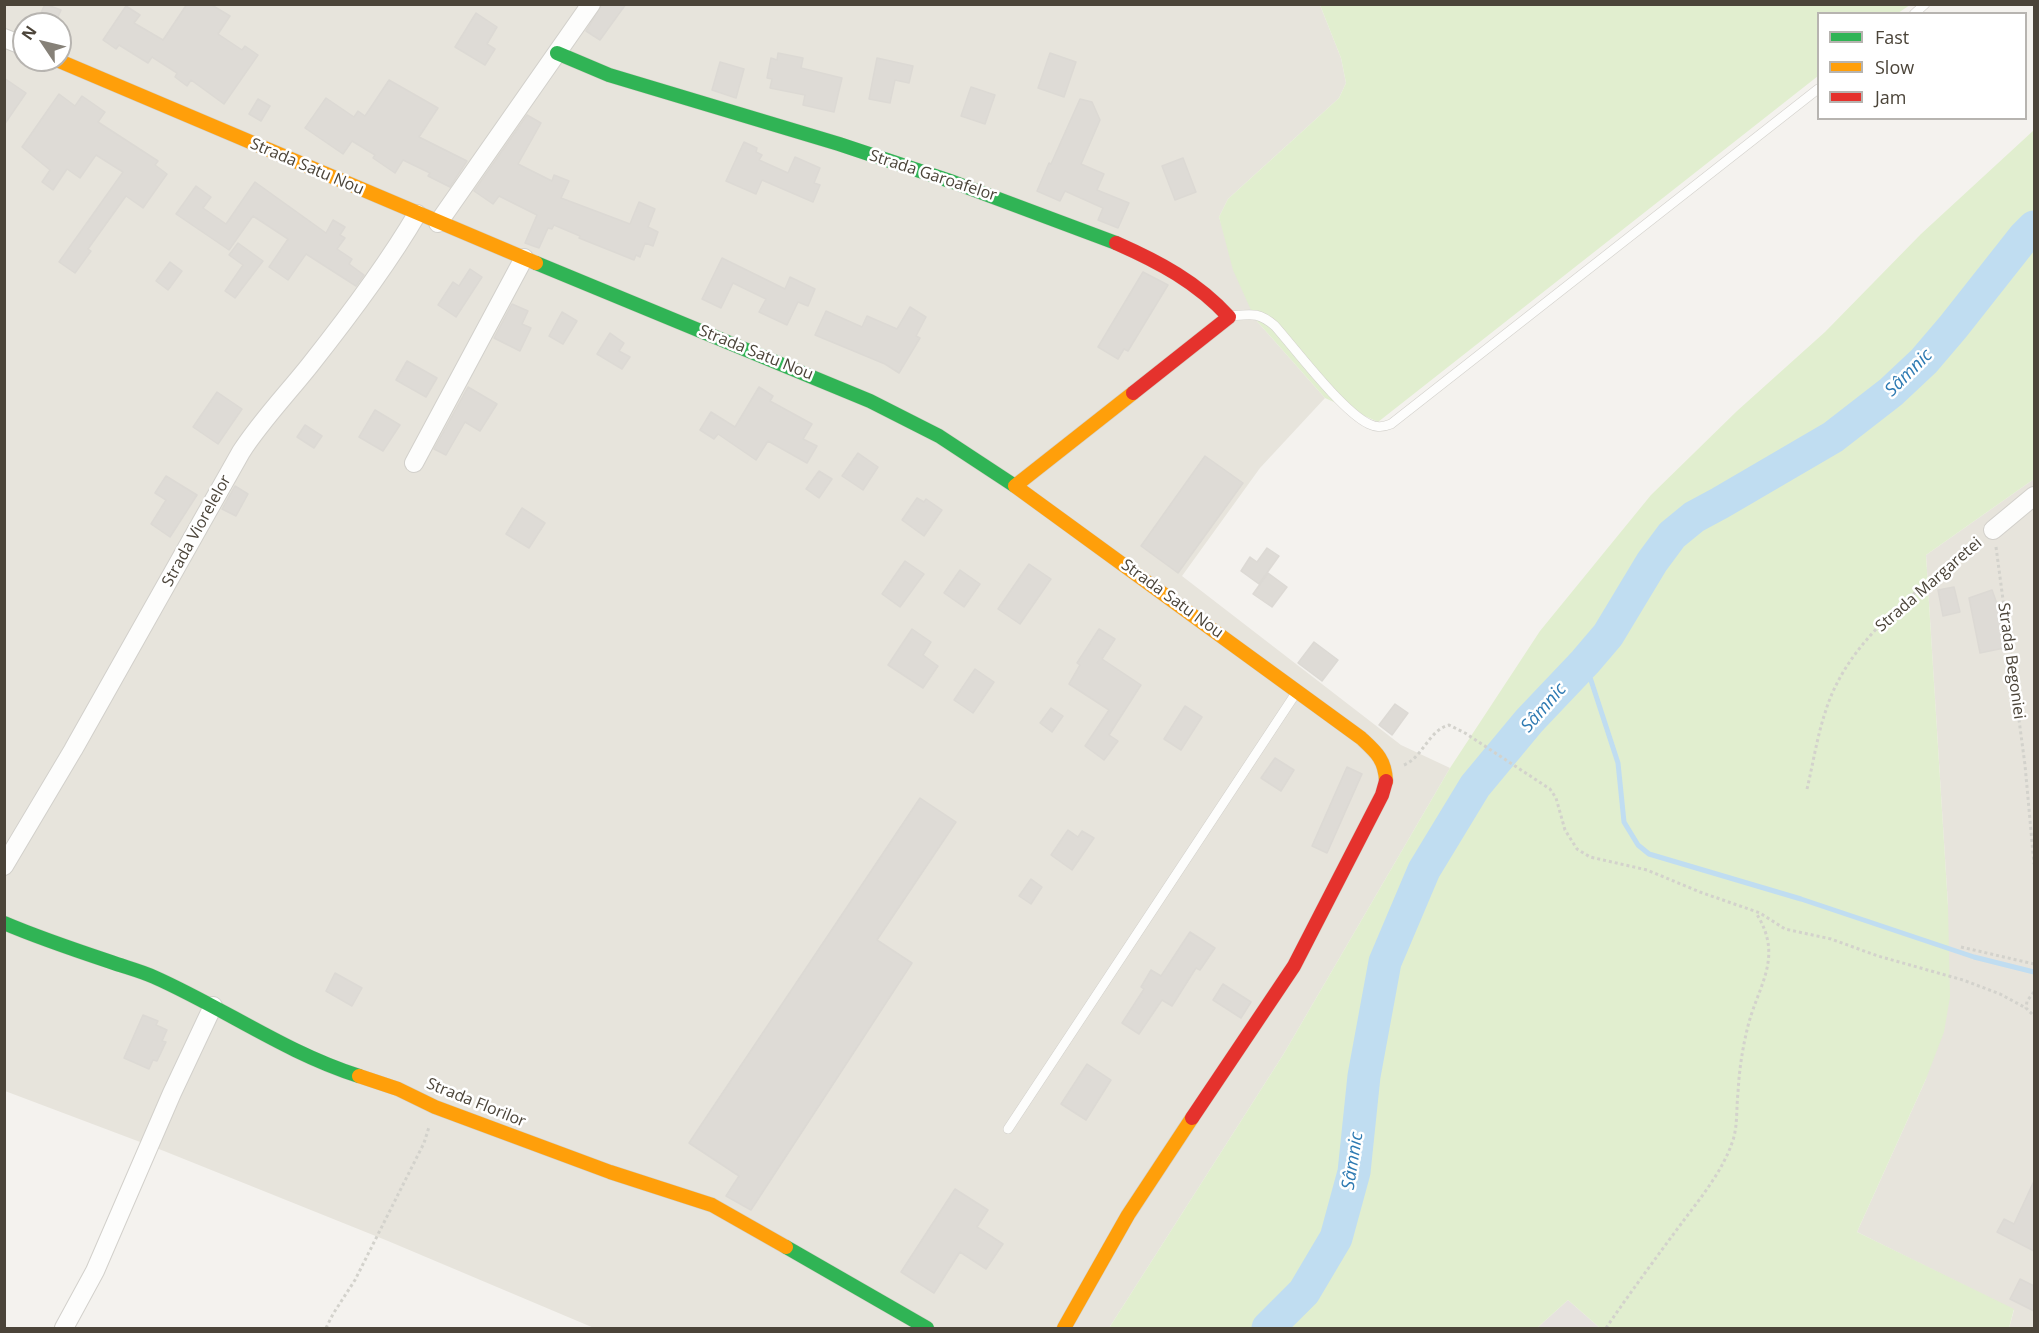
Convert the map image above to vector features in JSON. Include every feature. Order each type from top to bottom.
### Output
[{"type":"street","points":[[438,223],[591,4]]},
{"type":"street","name":"Strada Garoafelor","points":[[557,53],[609,75],[956,182],[1017,204],[1156,261],[1193,283],[1217,302],[1229,317]]},
{"type":"street","name":"Strada Satu Nou","points":[[72,66],[438,223],[878,404],[939,436],[1015,486],[1298,691],[1371,746],[1380,756],[1384,767]]},
{"type":"street","name":"Strada Viorelelor","points":[[4,866],[73,750],[241,452],[271,411],[342,324],[417,214]]},
{"type":"street","points":[[414,463],[524,258]]},
{"type":"street","points":[[1015,486],[1229,317]]},
{"type":"street","name":"Strada Margaretei","points":[[1993,530],[2034,496]]},
{"type":"street","points":[[1065,1329],[1128,1215],[1294,966],[1382,795],[1386,779],[1384,767]]},
{"type":"street","name":"Strada Florilor","points":[[4,923],[30,935],[153,976],[294,1051],[327,1066],[398,1089],[435,1107],[610,1172],[712,1205],[927,1329]]},
{"type":"street","points":[[64,1329],[94,1271],[213,1006]]},
{"type":"lane","points":[[1229,317],[1263,316],[1275,326],[1338,398],[1358,417],[1380,428],[1391,424],[1817,90]]},
{"type":"lane","points":[[1008,1129],[1298,691]]},
{"type":"path","name":"Strada Margaretei","points":[[1808,789],[1825,712],[1837,684],[1855,656],[1873,633],[1898,608],[1993,530]]},
{"type":"path","name":"Strada Begoniei","points":[[1993,530],[2025,765],[2034,864]]},
{"type":"path","points":[[1384,767],[1399,766],[1413,761],[1442,727],[1449,725],[1465,733],[1550,789],[1556,798],[1565,830],[1577,849],[1590,857],[1647,870],[1755,911],[1785,929],[1831,939],[1878,956],[1963,980],[2001,994],[2026,1008],[2034,1016]]},
{"type":"path","points":[[1606,1329],[1699,1200],[1732,1144],[1736,1127],[1739,1067],[1748,1027],[1763,986],[1767,967],[1767,937],[1755,911]]},
{"type":"path","points":[[1961,947],[2034,964]]},
{"type":"path","points":[[2026,1008],[2027,1001],[2034,992]]},
{"type":"path","points":[[326,1329],[355,1280],[424,1143],[435,1107]]},
{"type":"shaded area","points":[[4,5],[1320,5],[1341,58],[1346,83],[1339,98],[1228,199],[1219,217],[1255,319],[1325,398],[1260,468],[1182,576],[1401,745],[1450,768],[1283,1055],[1109,1328],[594,1328],[388,1241],[164,1151],[5,1091]]},
{"type":"shaded area","points":[[2034,479],[2034,1328],[2009,1328],[2014,1310],[1857,1232],[1926,1079],[1948,906],[1926,555]]},
{"type":"shaded area","points":[[1568,1300],[1600,1328],[1537,1328]]},
{"type":"green space","points":[[1320,5],[1910,5],[1900,12],[1817,12],[1817,77],[1378,422],[1325,398],[1255,319],[1233,270],[1219,217],[1228,199],[1339,98],[1346,83],[1341,58]]},
{"type":"green space","points":[[2034,130],[2034,479],[1926,555],[1948,906],[1950,997],[1944,1032],[1926,1079],[1857,1232],[2014,1309],[2009,1328],[1600,1328],[1568,1300],[1537,1328],[1109,1328],[1283,1055],[1450,768],[1540,631],[1651,495],[1737,411],[1825,332],[1921,234]]},
{"type":"building","points":[[45,4],[61,10],[60,12],[41,12]]},
{"type":"building","points":[[187,4],[210,4],[230,16],[218,34],[242,50],[245,46],[258,55],[224,104],[191,80],[187,86],[175,77],[177,73],[152,57],[148,63],[119,45],[116,49],[103,40],[126,6],[140,15],[134,23],[163,40]]},
{"type":"building","points":[[602,4],[626,4],[600,40],[586,31]]},
{"type":"building","points":[[476,13],[497,27],[487,44],[495,49],[485,65],[455,47]]},
{"type":"building","points":[[778,53],[803,58],[801,68],[842,78],[834,112],[803,105],[805,95],[770,88],[772,79],[767,78],[771,58],[777,60]]},
{"type":"building","points":[[1050,53],[1076,62],[1064,97],[1038,88]]},
{"type":"building","points":[[877,58],[913,66],[909,83],[895,80],[890,103],[869,99]]},
{"type":"building","points":[[720,62],[744,69],[736,98],[712,90]]},
{"type":"building","points":[[4,78],[26,93],[4,125]]},
{"type":"building","points":[[389,80],[438,108],[419,137],[467,161],[450,187],[428,176],[430,173],[403,160],[395,173],[373,158],[375,155],[352,141],[343,154],[305,128],[326,98],[354,117],[358,111],[365,116]]},
{"type":"building","points":[[971,87],[995,95],[985,124],[961,116]]},
{"type":"building","points":[[59,94],[75,106],[82,96],[105,112],[98,122],[158,161],[155,165],[167,174],[143,208],[126,196],[88,249],[91,251],[75,273],[59,262],[123,172],[96,155],[80,178],[67,169],[53,190],[42,182],[50,170],[22,147]]},
{"type":"building","points":[[258,99],[270,106],[261,121],[249,114]]},
{"type":"building","points":[[1080,99],[1092,102],[1100,120],[1081,164],[1104,174],[1097,190],[1129,203],[1118,228],[1098,220],[1103,208],[1065,191],[1060,201],[1037,191]]},
{"type":"building","points":[[527,115],[541,123],[518,164],[552,181],[554,175],[569,181],[561,198],[630,224],[639,202],[655,209],[648,227],[658,232],[653,246],[645,243],[640,257],[636,255],[634,260],[579,238],[580,236],[554,225],[552,229],[548,228],[539,248],[525,243],[537,215],[499,196],[493,204],[474,191]]},
{"type":"building","points":[[744,142],[757,148],[756,152],[762,155],[759,160],[788,173],[795,157],[820,168],[814,183],[820,185],[813,202],[762,180],[756,194],[726,181]]},
{"type":"building","points":[[1183,158],[1196,192],[1175,200],[1162,166]]},
{"type":"building","points":[[255,182],[326,233],[333,220],[345,227],[340,235],[345,238],[337,249],[352,259],[349,264],[364,275],[356,286],[306,254],[288,280],[269,267],[288,239],[253,216],[229,250],[176,214],[196,186],[211,197],[203,208],[226,224]]},
{"type":"building","points":[[238,243],[263,261],[235,298],[225,291],[243,265],[229,255]]},
{"type":"building","points":[[722,258],[785,289],[790,277],[815,289],[808,306],[798,302],[787,325],[759,312],[766,299],[733,283],[721,308],[702,299]]},
{"type":"building","points":[[170,262],[182,271],[168,290],[156,281]]},
{"type":"building","points":[[470,269],[482,277],[456,317],[438,305],[453,282],[459,286]]},
{"type":"building","points":[[1143,272],[1168,285],[1128,351],[1124,349],[1118,359],[1098,347]]},
{"type":"building","points":[[512,304],[528,311],[522,324],[531,328],[520,351],[494,338]]},
{"type":"building","points":[[910,307],[926,317],[916,336],[920,338],[899,373],[885,364],[815,335],[826,311],[862,327],[867,316],[897,329]]},
{"type":"building","points":[[562,312],[577,321],[563,344],[549,336]]},
{"type":"building","points":[[610,333],[624,343],[619,351],[630,357],[622,369],[597,354]]},
{"type":"building","points":[[407,361],[437,378],[426,397],[396,380]]},
{"type":"building","points":[[468,387],[497,404],[480,431],[465,422],[446,455],[434,449]]},
{"type":"building","points":[[759,387],[773,396],[770,401],[812,424],[803,439],[817,446],[807,463],[768,441],[756,460],[718,434],[714,439],[700,430],[711,412],[735,427]]},
{"type":"building","points":[[217,392],[242,409],[218,444],[193,427]]},
{"type":"building","points":[[375,410],[400,425],[383,451],[359,437]]},
{"type":"building","points":[[305,425],[322,436],[314,448],[297,437]]},
{"type":"building","points":[[858,453],[878,467],[863,490],[842,476]]},
{"type":"building","points":[[1205,456],[1243,483],[1178,573],[1141,546]]},
{"type":"building","points":[[819,471],[832,479],[819,498],[806,489]]},
{"type":"building","points":[[166,476],[197,495],[170,537],[151,524],[166,500],[155,493]]},
{"type":"building","points":[[235,486],[248,494],[236,516],[222,509]]},
{"type":"building","points":[[917,498],[924,502],[926,499],[942,510],[924,536],[902,520]]},
{"type":"building","points":[[522,508],[545,523],[529,548],[506,534]]},
{"type":"building","points":[[1267,548],[1279,556],[1259,584],[1241,571],[1250,557],[1257,562]]},
{"type":"building","points":[[905,561],[924,574],[900,607],[882,594]]},
{"type":"building","points":[[1029,564],[1051,579],[1020,624],[998,609]]},
{"type":"building","points":[[960,570],[980,584],[964,607],[944,593]]},
{"type":"building","points":[[1268,573],[1287,587],[1272,607],[1253,594]]},
{"type":"building","points":[[1954,587],[1960,612],[1943,616],[1938,590]]},
{"type":"building","points":[[1992,590],[2000,612],[1998,613],[2004,648],[1980,653],[1969,598]]},
{"type":"building","points":[[912,629],[931,642],[923,655],[938,666],[923,688],[888,665]]},
{"type":"building","points":[[1099,629],[1115,639],[1102,659],[1141,685],[1109,735],[1118,741],[1104,760],[1085,746],[1109,710],[1069,684],[1080,665],[1077,663]]},
{"type":"building","points":[[1314,642],[1338,660],[1322,681],[1298,663]]},
{"type":"building","points":[[975,669],[994,682],[973,713],[954,700]]},
{"type":"building","points":[[1395,704],[1408,713],[1392,735],[1379,725]]},
{"type":"building","points":[[1185,706],[1202,717],[1181,750],[1164,739]]},
{"type":"building","points":[[1051,708],[1063,716],[1052,732],[1040,723]]},
{"type":"building","points":[[1275,758],[1294,770],[1281,791],[1261,778]]},
{"type":"building","points":[[1347,767],[1362,774],[1327,853],[1312,846]]},
{"type":"building","points":[[920,798],[956,822],[877,940],[912,963],[751,1210],[726,1196],[739,1176],[689,1143]]},
{"type":"building","points":[[1068,830],[1078,837],[1082,831],[1094,838],[1072,870],[1051,855]]},
{"type":"building","points":[[1031,879],[1042,887],[1031,904],[1019,896]]},
{"type":"building","points":[[1190,932],[1215,948],[1200,970],[1196,968],[1172,1006],[1162,1000],[1139,1034],[1122,1023],[1144,989],[1141,987],[1151,970],[1161,976]]},
{"type":"building","points":[[335,973],[362,988],[352,1006],[326,991]]},
{"type":"building","points":[[1223,984],[1251,1002],[1241,1018],[1213,1000]]},
{"type":"building","points":[[143,1015],[158,1021],[156,1025],[167,1030],[162,1041],[166,1042],[157,1061],[153,1060],[149,1069],[124,1058]]},
{"type":"building","points":[[1087,1064],[1111,1080],[1086,1120],[1061,1104]]},
{"type":"building","points":[[2034,1181],[2034,1251],[1997,1232],[2004,1219],[2014,1224]]},
{"type":"building","points":[[955,1189],[988,1210],[977,1227],[1003,1244],[986,1269],[960,1252],[934,1293],[901,1272]]},
{"type":"building","points":[[2020,1279],[2034,1286],[2034,1311],[2010,1299]]},
{"type":"waterway","name":"Sâmnic","points":[[1268,1328],[1304,1292],[1336,1238],[1354,1172],[1364,1076],[1385,962],[1424,870],[1475,786],[1529,721],[1608,635],[1652,562],[1672,535],[1694,517],[1833,437],[1891,392],[1924,361],[2034,227]]},
{"type":"waterway","points":[[1585,662],[1618,763],[1624,822],[1638,845],[1649,854],[1801,899],[1974,957],[2034,972]]},
{"type":"traffic: fast","points":[[557,53],[609,75],[839,144],[953,182],[1116,243]]},
{"type":"traffic: fast","points":[[536,263],[870,401],[939,436],[1015,486]]},
{"type":"traffic: fast","points":[[4,923],[57,944],[149,975],[281,1043],[359,1076]]},
{"type":"traffic: fast","points":[[786,1247],[927,1328]]},
{"type":"traffic: slow","points":[[72,66],[536,263]]},
{"type":"traffic: slow","points":[[1015,486],[1133,393]]},
{"type":"traffic: slow","points":[[1015,486],[1361,738],[1379,756],[1384,767],[1386,781]]},
{"type":"traffic: slow","points":[[359,1076],[398,1089],[435,1107],[610,1172],[712,1205],[786,1247]]},
{"type":"traffic: slow","points":[[1064,1328],[1128,1215],[1192,1118]]},
{"type":"traffic: jam","points":[[1116,243],[1191,283],[1229,317],[1133,393]]},
{"type":"traffic: jam","points":[[1192,1118],[1294,966],[1382,795],[1386,781]]}]
